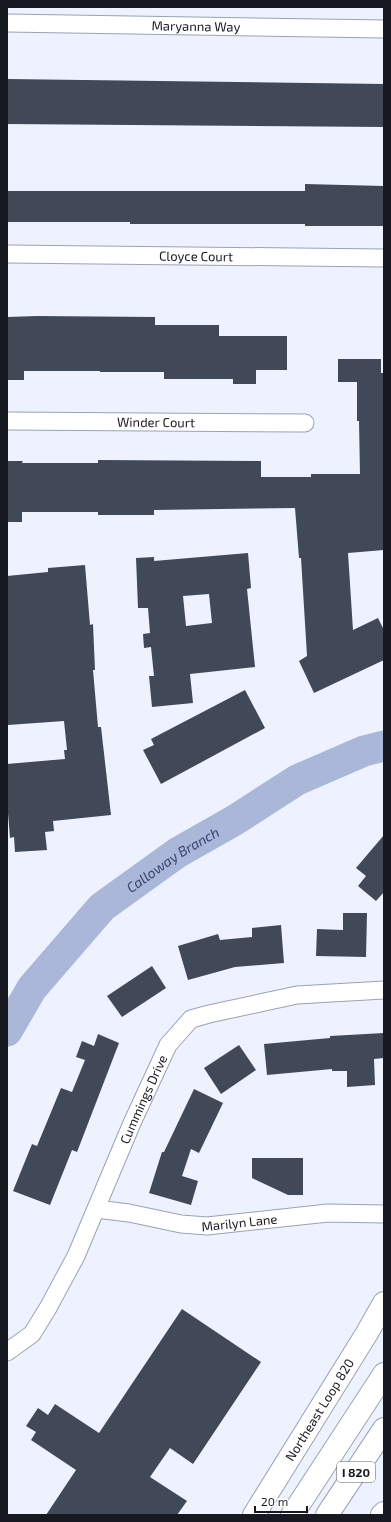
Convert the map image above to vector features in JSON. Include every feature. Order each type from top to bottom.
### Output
[{"type":"main road","name":"Northeast Loop 820","points":[[254,1515],[384,1303]]},
{"type":"main road","points":[[292,1515],[384,1374]]},
{"type":"main road","name":"I 820","points":[[327,1515],[384,1429]]},
{"type":"street","name":"Maryanna Way","points":[[7,23],[384,29]]},
{"type":"street","name":"Cloyce Court","points":[[7,254],[384,258]]},
{"type":"street","name":"Winder Court","points":[[7,421],[305,423]]},
{"type":"street","name":"Cummings Drive","points":[[7,1352],[32,1334],[76,1256],[132,1123],[168,1045],[191,1019],[296,996],[384,990]]},
{"type":"street","name":"Marilyn Lane","points":[[96,1209],[129,1213],[181,1224],[207,1226],[328,1213],[384,1214]]},
{"type":"building","points":[[7,79],[384,84],[384,127],[7,124]]},
{"type":"building","points":[[305,184],[384,186],[384,226],[305,226],[305,224],[130,224],[130,222],[7,222],[7,191],[305,191]]},
{"type":"building","points":[[7,317],[155,317],[155,325],[219,325],[219,336],[287,336],[287,370],[256,370],[256,384],[233,384],[233,379],[164,379],[164,372],[24,371],[24,380],[7,380]]},
{"type":"building","points":[[338,359],[381,359],[381,373],[384,373],[384,550],[348,553],[353,630],[378,618],[384,630],[384,660],[314,693],[299,661],[307,656],[301,558],[299,558],[295,508],[154,510],[154,515],[98,515],[98,512],[22,512],[22,522],[7,522],[7,461],[23,461],[22,463],[98,463],[98,460],[261,461],[261,477],[311,477],[311,474],[360,474],[359,421],[357,421],[357,382],[338,382]]},
{"type":"building","points":[[248,553],[251,588],[247,589],[255,667],[190,674],[193,703],[152,707],[149,676],[154,676],[151,647],[144,648],[143,634],[150,633],[148,608],[138,608],[136,558],[154,557],[154,561]],"holes":[[[209,594],[212,623],[186,626],[183,596]]]},
{"type":"building","points":[[85,565],[90,625],[93,624],[95,670],[93,670],[98,727],[101,727],[111,815],[53,821],[54,831],[45,832],[47,850],[15,852],[14,837],[10,838],[7,801],[7,764],[65,759],[64,750],[67,750],[64,721],[8,725],[7,576],[48,572],[48,568]]},
{"type":"building","points":[[245,690],[265,728],[161,784],[143,750],[154,745],[151,739]]},
{"type":"building","points":[[384,835],[384,892],[376,901],[358,886],[366,876],[356,868]]},
{"type":"building","points":[[343,913],[367,913],[366,957],[316,956],[317,929],[343,930]]},
{"type":"building","points":[[281,925],[284,963],[235,967],[188,980],[178,946],[218,934],[220,940],[252,937],[252,928]]},
{"type":"building","points":[[152,966],[166,988],[122,1017],[107,996]]},
{"type":"building","points":[[384,1033],[384,1058],[374,1059],[375,1085],[347,1087],[347,1071],[332,1071],[332,1069],[267,1075],[264,1044],[330,1038],[330,1036]]},
{"type":"building","points":[[98,1034],[119,1043],[77,1152],[72,1150],[50,1205],[13,1191],[32,1144],[37,1146],[61,1088],[72,1092],[85,1060],[76,1057],[82,1041],[94,1046]]},
{"type":"building","points":[[239,1045],[256,1070],[221,1094],[204,1068]]},
{"type":"building","points":[[194,1089],[223,1103],[199,1153],[191,1149],[182,1176],[198,1181],[191,1205],[149,1193],[162,1152],[164,1152]]},
{"type":"building","points":[[252,1158],[303,1158],[303,1195],[288,1195],[252,1178]]},
{"type":"building","points":[[182,1309],[261,1362],[193,1464],[170,1448],[150,1477],[187,1501],[177,1515],[46,1515],[76,1470],[31,1440],[36,1432],[26,1426],[38,1408],[48,1415],[55,1404],[99,1433]]},
{"type":"waterway","name":"Calloway Branch","points":[[7,1031],[32,988],[102,907],[177,853],[235,820],[297,780],[364,751],[384,746]]}]
